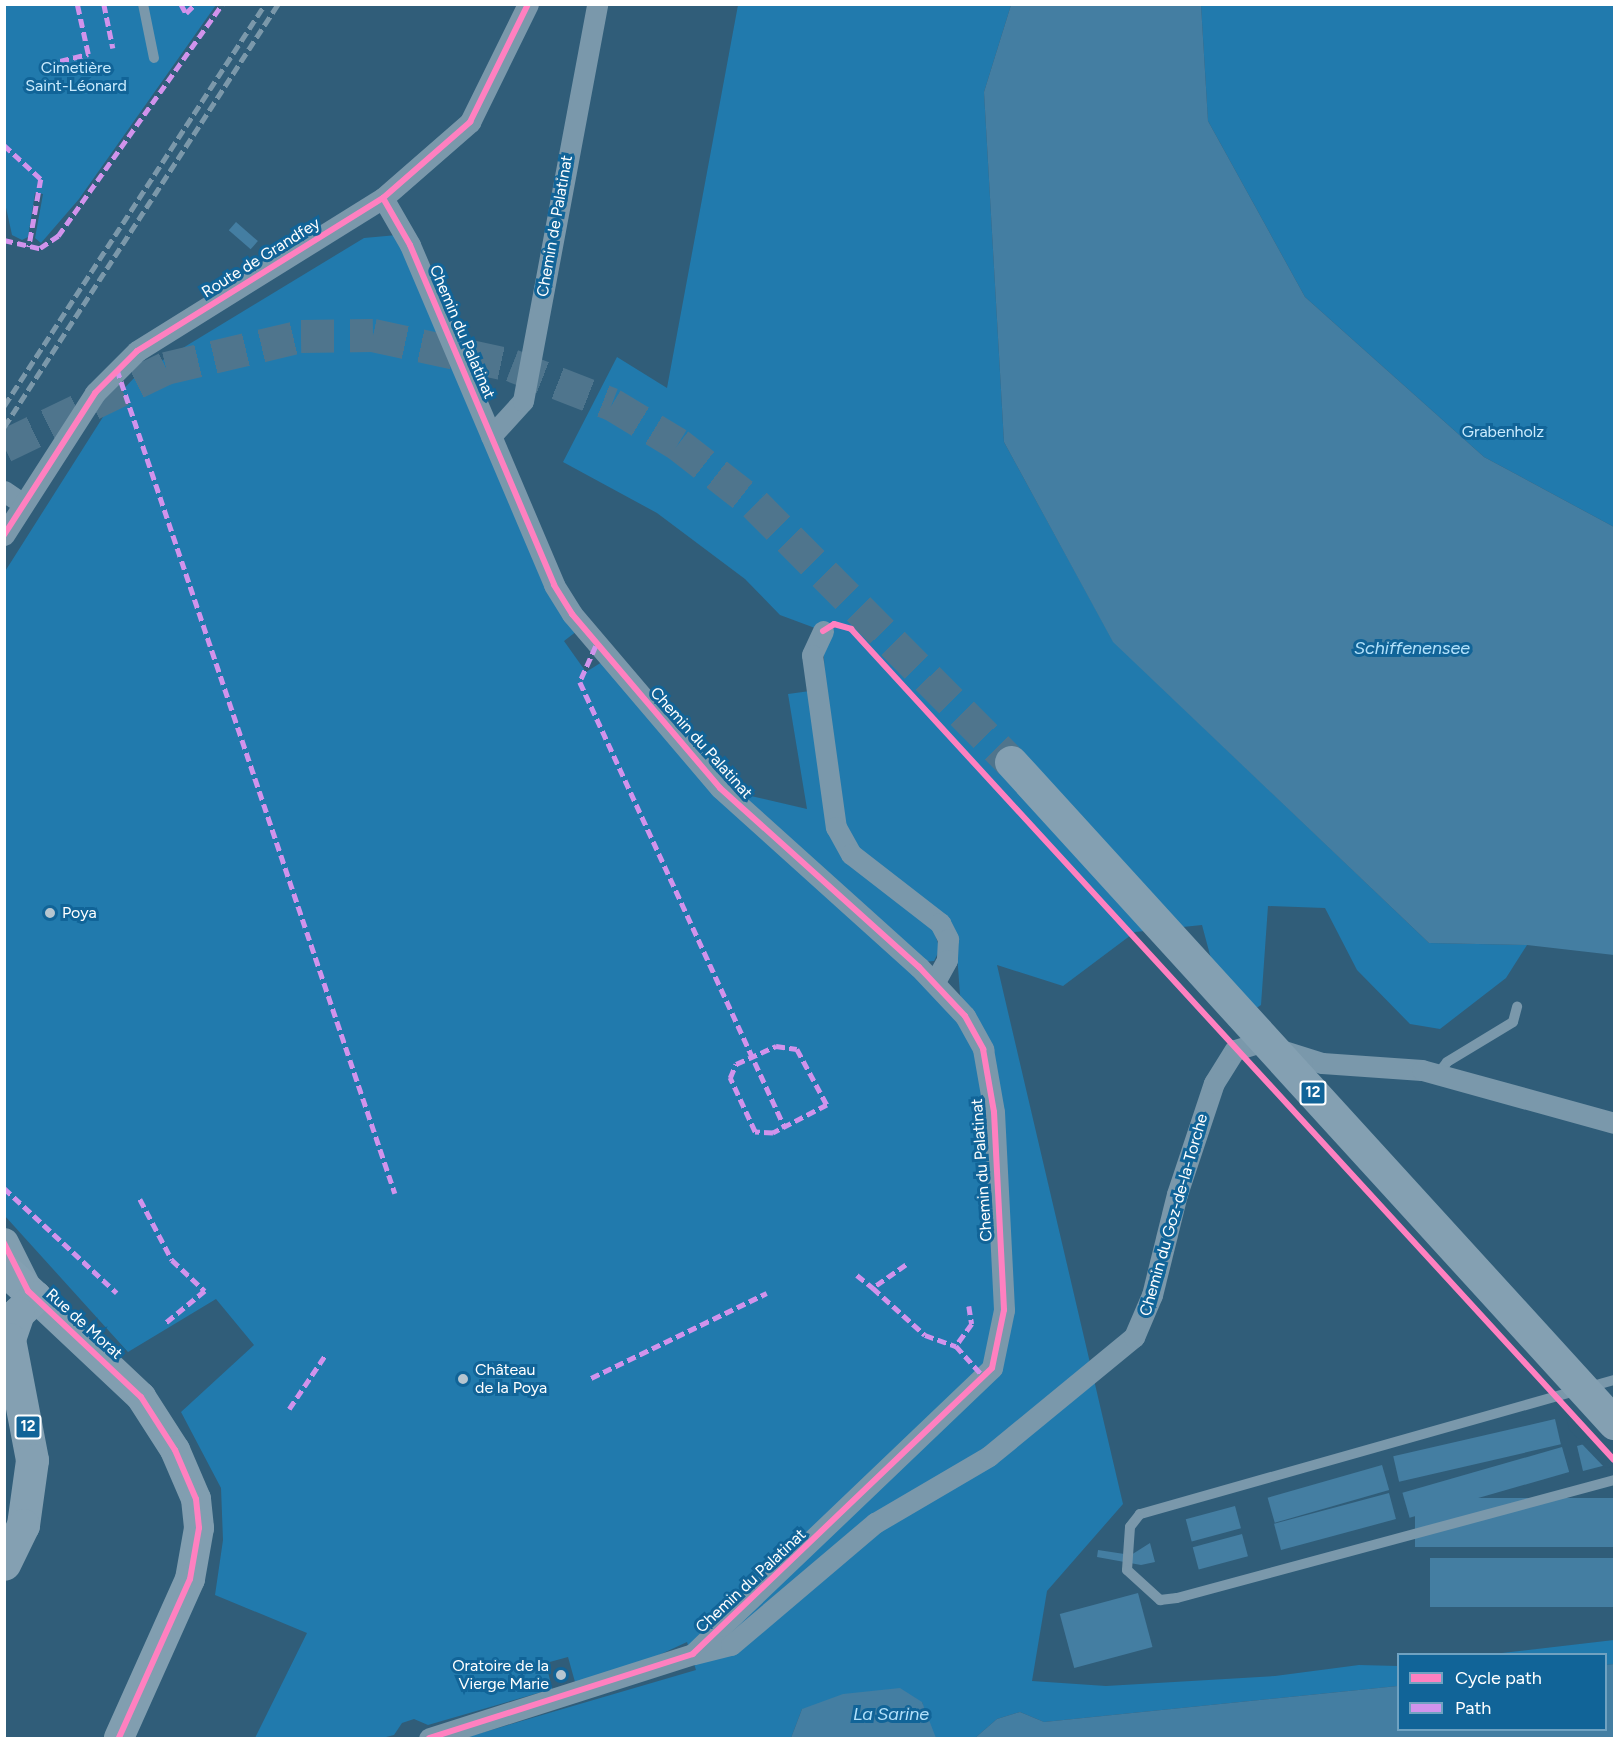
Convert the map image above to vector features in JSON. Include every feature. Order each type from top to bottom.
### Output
[{"type":"main road","name":"12","points":[[1011,762],[1614,1423]]},
{"type":"main road","name":"Rue de Morat","points":[[4,1244],[22,1289],[109,1363],[156,1418],[196,1499],[197,1554],[179,1607],[119,1738]]},
{"type":"main road","points":[[4,1269],[22,1289]]},
{"type":"main road","name":"12","points":[[4,1564],[23,1525],[32,1460],[9,1339],[18,1313],[22,1289]]},
{"type":"street","name":"Route de Grandfey","points":[[4,535],[95,393],[136,351],[383,198],[470,122],[528,4]]},
{"type":"street","name":"Chemin de Palatinat","points":[[491,436],[523,400],[597,4]]},
{"type":"street","name":"Chemin du Palatinat","points":[[383,198],[410,245],[554,585],[596,646],[720,788],[935,982],[965,1016],[983,1049],[994,1124],[1004,1310],[1000,1351],[992,1368],[950,1412],[693,1654],[429,1738]]},
{"type":"street","points":[[4,491],[23,504]]},
{"type":"street","points":[[823,632],[812,655],[836,827],[851,854],[940,923],[948,939],[947,960],[935,982]]},
{"type":"street","name":"Chemin du Goz-de-la-Torche","points":[[693,1654],[731,1645],[875,1523],[989,1456],[1134,1338],[1152,1296],[1177,1194],[1214,1083],[1235,1050],[1258,1043],[1322,1063],[1407,1067],[1614,1123]]},
{"type":"lane","points":[[143,4],[154,58]]},
{"type":"lane","points":[[1437,1075],[1447,1062],[1513,1022],[1517,1008]]},
{"type":"lane","points":[[1614,1380],[1140,1514],[1130,1527],[1127,1570],[1160,1600],[1178,1598],[1614,1480]]},
{"type":"green space","name":"Cimetière Saint-Léonard","points":[[4,5],[216,5],[79,199],[41,243],[35,238],[43,194],[35,193],[28,237],[22,240],[12,235],[5,203]]},
{"type":"green space","points":[[738,5],[1011,5],[984,92],[1004,442],[1113,641],[1429,943],[1527,945],[1506,978],[1440,1029],[1410,1024],[1357,970],[1325,908],[1268,906],[1261,1005],[1229,1026],[1202,925],[1135,932],[1063,986],[997,965],[1123,1504],[1047,1591],[1032,1681],[1106,1686],[1275,1676],[1359,1665],[1397,1666],[1397,1686],[1044,1722],[1020,1712],[997,1719],[975,1738],[932,1737],[922,1702],[802,1709],[791,1738],[464,1738],[696,1670],[687,1642],[644,1662],[575,1682],[568,1657],[546,1663],[552,1689],[428,1725],[414,1719],[402,1723],[394,1735],[382,1738],[255,1738],[307,1633],[215,1595],[223,1540],[221,1488],[181,1412],[254,1345],[216,1299],[128,1352],[5,1216],[4,573],[115,398],[135,377],[364,238],[397,235],[577,631],[564,641],[586,672],[602,662],[973,1018],[960,995],[956,939],[862,853],[846,827],[826,713],[823,631],[780,615],[745,579],[657,513],[563,462],[617,357],[667,388]]},
{"type":"green space","name":"Grabenholz","points":[[1201,5],[1614,5],[1614,527],[1484,457],[1305,297],[1208,121]]},
{"type":"green space","points":[[810,691],[831,829],[933,929],[940,949],[934,961],[924,962],[738,793],[807,809],[788,694]]},
{"type":"green space","points":[[1614,1640],[1614,1664],[1607,1665],[1607,1653],[1502,1653]]},
{"type":"water","name":"Schiffenensee","points":[[1011,5],[1201,5],[1208,121],[1305,297],[1484,457],[1614,527],[1614,955],[1527,945],[1429,943],[1113,642],[1004,442],[984,92]]},
{"type":"water","points":[[236,222],[258,241],[251,249],[229,230]]},
{"type":"water","points":[[1555,1419],[1561,1444],[1399,1482],[1393,1456]]},
{"type":"water","points":[[1614,1436],[1614,1463],[1583,1471],[1577,1446]]},
{"type":"water","points":[[1562,1447],[1569,1472],[1410,1518],[1402,1493]]},
{"type":"water","points":[[1382,1465],[1389,1490],[1275,1523],[1268,1498]]},
{"type":"water","points":[[1389,1493],[1396,1519],[1281,1550],[1274,1524]]},
{"type":"water","points":[[1415,1498],[1614,1498],[1614,1547],[1415,1547]]},
{"type":"water","points":[[1235,1506],[1241,1528],[1192,1541],[1186,1519]]},
{"type":"water","points":[[1242,1534],[1248,1556],[1199,1569],[1193,1547]]},
{"type":"water","points":[[1150,1543],[1155,1562],[1141,1565],[1097,1557],[1098,1550],[1131,1555]]},
{"type":"water","points":[[1430,1558],[1614,1558],[1614,1607],[1430,1607]]},
{"type":"water","points":[[1138,1593],[1152,1647],[1074,1668],[1060,1614]]},
{"type":"water","name":"La Sarine","points":[[1614,1664],[1614,1738],[975,1738],[997,1719],[1020,1712],[1044,1722],[1397,1686],[1397,1731],[1607,1731],[1607,1665]]},
{"type":"water","name":"La Sarine","points":[[900,1688],[922,1702],[936,1738],[791,1738],[802,1709],[843,1694]]},
{"type":"pier","points":[[1613,1393],[1614,1430],[1578,1439],[1569,1429],[1564,1407]]},
{"type":"pier","points":[[1614,1433],[1614,1466],[1605,1468],[1580,1442]]},
{"type":"tunnel","points":[[4,446],[166,368],[301,336],[373,335],[512,365],[612,404],[678,444],[755,504],[1011,762]]},
{"type":"railway","points":[[4,406],[265,4]]},
{"type":"railway","points":[[4,427],[278,4]]},
{"type":"marked path","points":[[60,61],[88,54],[77,4]]},
{"type":"marked path","points":[[104,4],[113,48]]},
{"type":"marked path","points":[[181,4],[186,13],[195,4]]},
{"type":"marked path","points":[[4,240],[40,248],[58,236],[222,4]]},
{"type":"marked path","points":[[4,145],[41,179],[29,247]]},
{"type":"marked path","points":[[117,369],[395,1193]]},
{"type":"marked path","points":[[596,646],[580,682],[785,1128]]},
{"type":"marked path","points":[[776,1046],[797,1049],[827,1105],[773,1133],[755,1132],[730,1078],[736,1064],[776,1046]]},
{"type":"marked path","points":[[4,1188],[117,1293]]},
{"type":"marked path","points":[[140,1199],[172,1260],[205,1291],[166,1323]]},
{"type":"marked path","points":[[906,1265],[873,1288],[925,1335],[956,1346]]},
{"type":"marked path","points":[[857,1275],[873,1288]]},
{"type":"marked path","points":[[591,1378],[767,1293]]},
{"type":"marked path","points":[[969,1306],[972,1324],[956,1346],[984,1377]]},
{"type":"marked path","points":[[289,1409],[326,1354]]},
{"type":"cycle path","points":[[4,535],[95,393],[137,351],[383,198],[470,122],[528,4]]},
{"type":"cycle path","points":[[383,198],[410,245],[554,585],[572,614],[720,788],[919,967],[965,1016],[983,1049],[994,1112],[1004,1310],[992,1368],[693,1654],[429,1738]]},
{"type":"cycle path","points":[[823,631],[834,624],[851,629],[1614,1460]]},
{"type":"cycle path","points":[[4,1243],[28,1291],[141,1397],[175,1450],[196,1499],[199,1528],[190,1579],[119,1738]]},
{"type":"place","name":"Poya","points":[[50,913]]},
{"type":"place","name":"Château de la Poya","points":[[463,1379]]},
{"type":"place","name":"Oratoire de la Vierge Marie","points":[[561,1675]]}]
